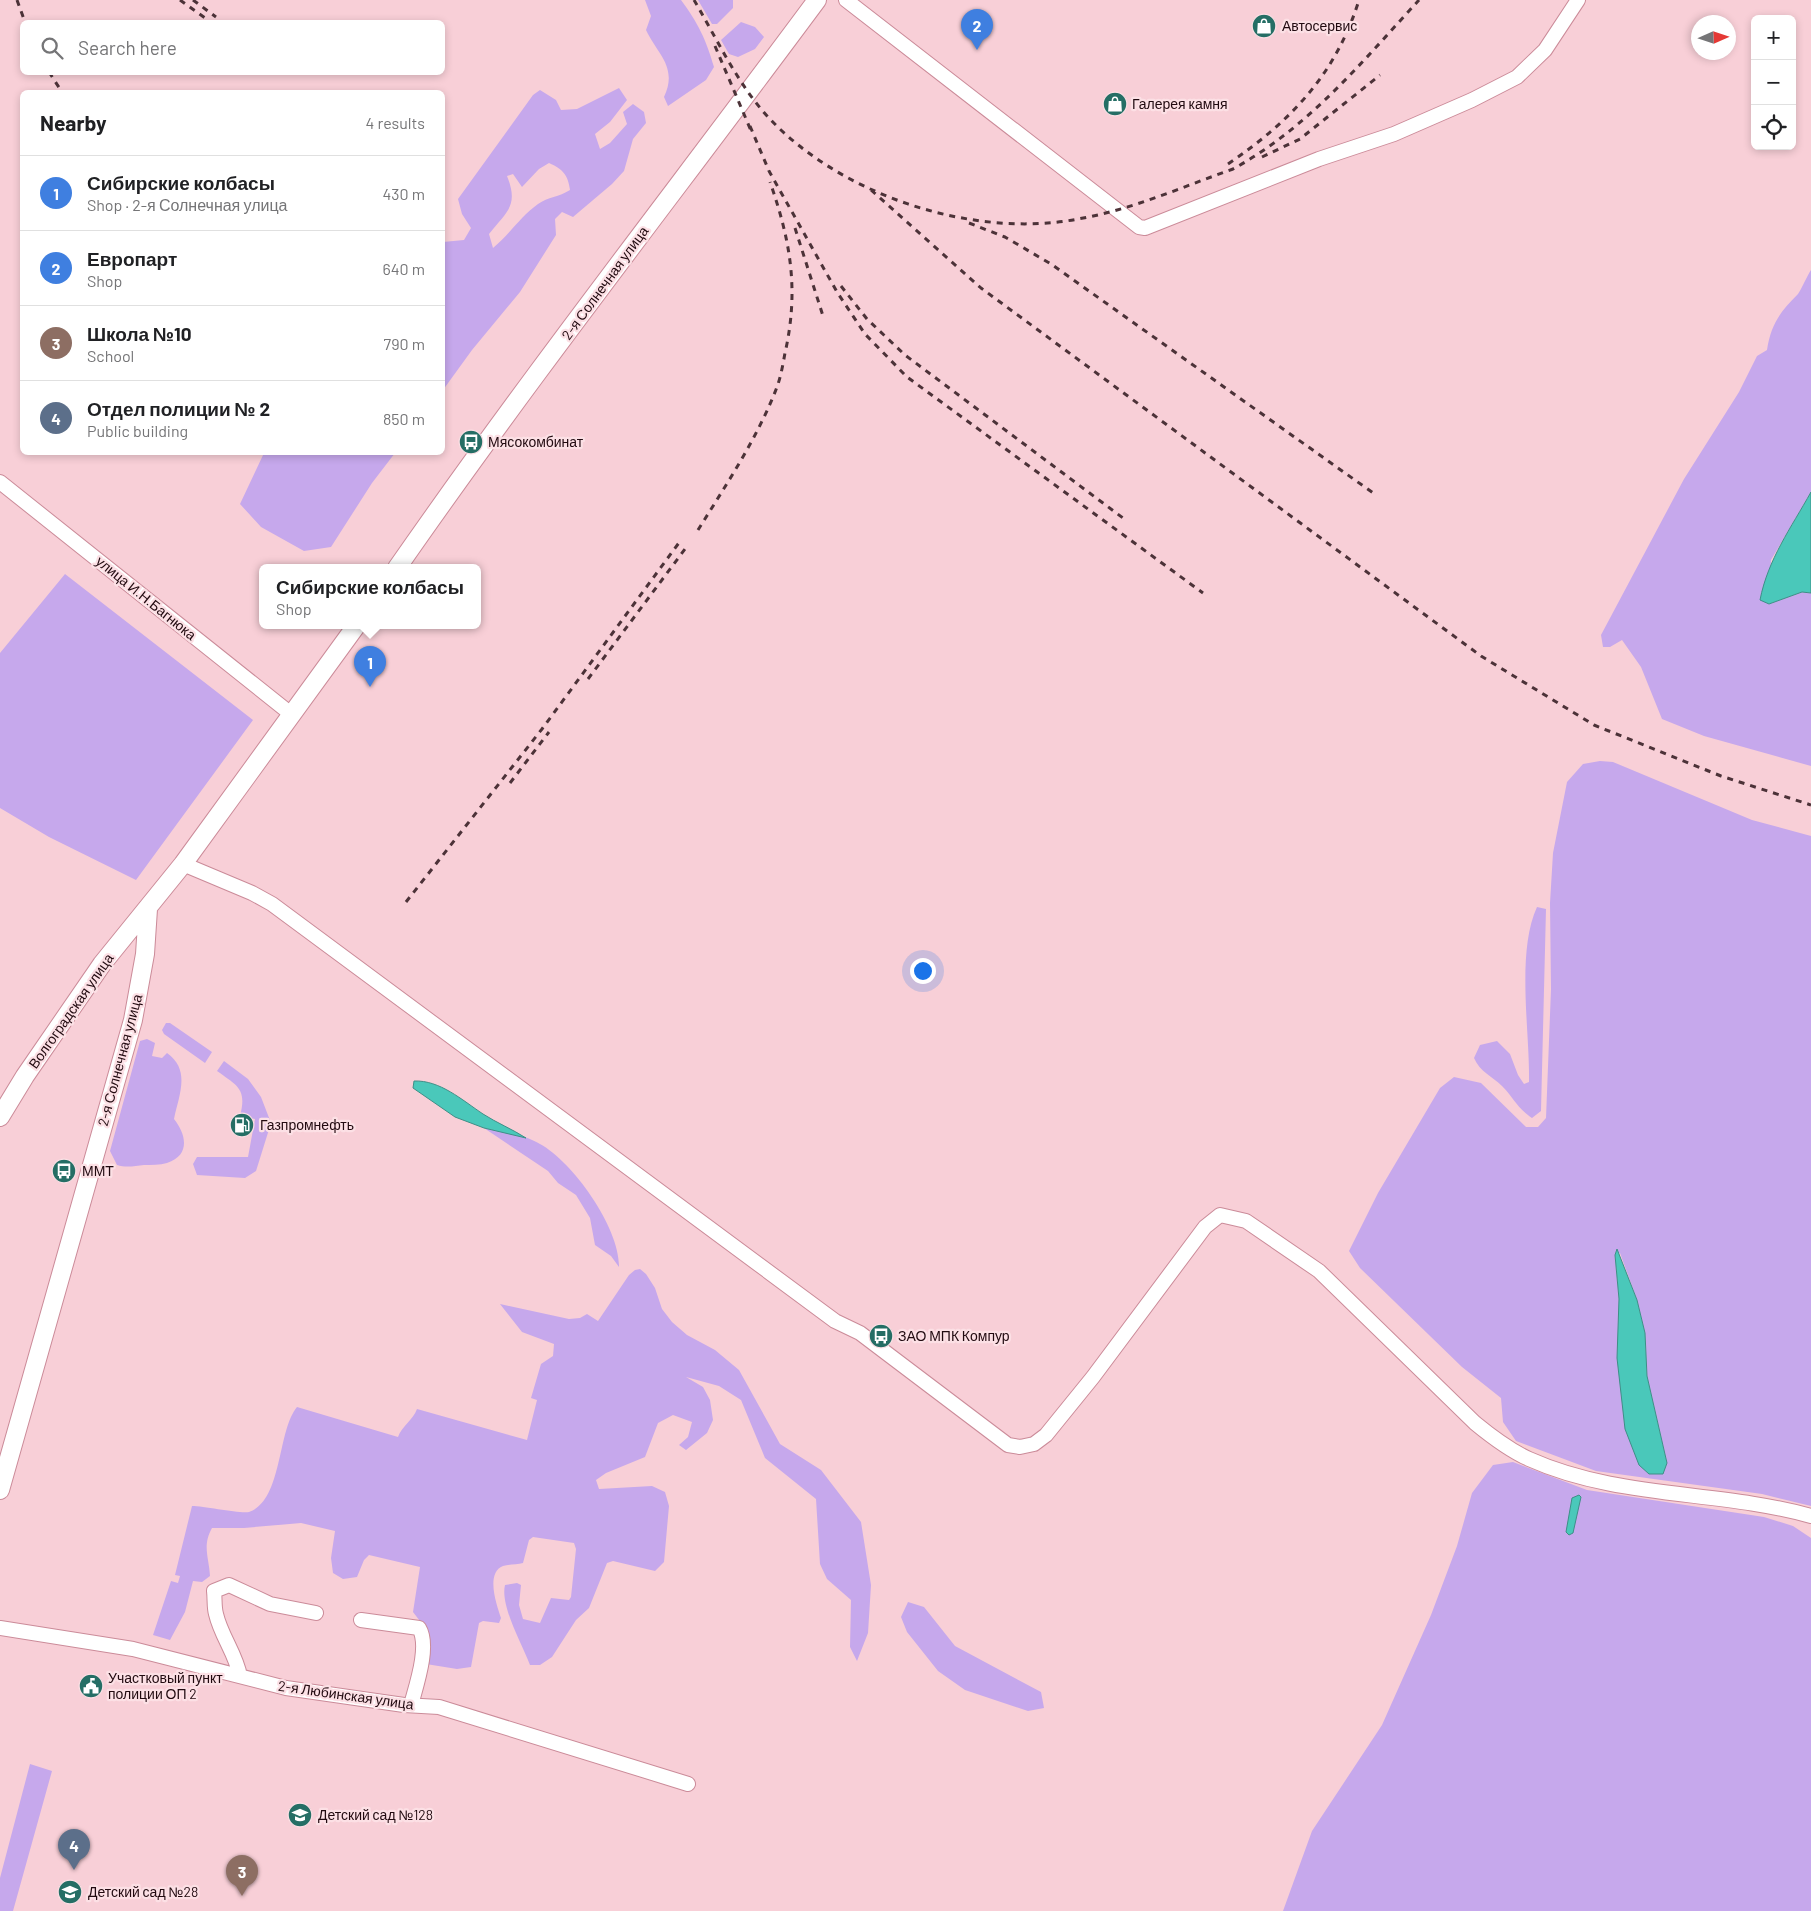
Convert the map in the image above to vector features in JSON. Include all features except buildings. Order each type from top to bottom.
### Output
[{"type":"main road","name":"2-я Солнечная улица","points":[[400,564],[692,164],[750,93],[818,0]]},
{"type":"main road","points":[[148,909],[183,864],[354,629]]},
{"type":"main road","name":"2-я Солнечная улица","points":[[0,1490],[133,1020],[145,954],[148,909]]},
{"type":"main road","name":"Волгоградская улица","points":[[0,1117],[30,1068],[102,964],[148,909]]},
{"type":"street","points":[[846,0],[1139,227],[1146,228],[1293,169],[1394,134],[1472,100],[1517,77],[1546,50],[1578,0]]},
{"type":"street","name":"улица И.Н.Багнюка","points":[[0,482],[291,714]]},
{"type":"street","points":[[183,864],[252,893],[272,904],[836,1321],[860,1333],[1008,1445],[1020,1447],[1034,1444],[1046,1435],[1093,1377],[1205,1226],[1220,1215],[1246,1221],[1319,1271],[1475,1423],[1500,1443],[1528,1459],[1574,1475],[1616,1485],[1754,1504],[1811,1516]]},
{"type":"street","points":[[240,1676],[236,1658],[215,1613],[214,1591],[229,1585],[270,1604],[316,1613]]},
{"type":"street","points":[[361,1620],[419,1628],[423,1643],[412,1706]]},
{"type":"street","name":"2-я Любинская улица","points":[[0,1628],[133,1649],[286,1688],[412,1706],[427,1705],[688,1784]]},
{"type":"shaded area","points":[[645,0],[681,0],[701,32],[714,67],[706,80],[668,106],[664,97],[668,87],[668,69],[646,30],[651,16]]},
{"type":"shaded area","points":[[698,0],[733,0],[733,8],[717,24],[712,24]]},
{"type":"shaded area","points":[[741,22],[755,27],[764,37],[755,49],[738,57],[729,54],[721,40]]},
{"type":"shaded area","points":[[619,88],[627,100],[610,122],[595,134],[600,149],[610,143],[627,124],[623,112],[633,104],[644,112],[646,123],[633,139],[624,171],[612,184],[573,217],[562,212],[555,219],[556,235],[520,292],[472,350],[445,387],[445,242],[464,240],[471,228],[462,214],[458,199],[533,95],[540,90],[556,100],[561,110],[577,109]],"holes":[[[549,163],[561,170],[568,180],[570,190],[538,204],[493,248],[489,234],[506,213],[511,201],[512,194],[507,176],[513,174],[522,187],[539,169]]]},
{"type":"shaded area","points":[[1811,270],[1811,492],[1771,560],[1769,604],[1802,592],[1811,593],[1811,766],[1704,736],[1662,719],[1641,667],[1622,640],[1610,647],[1603,647],[1601,635],[1684,479],[1739,392],[1757,356],[1767,350],[1777,319],[1798,294]]},
{"type":"shaded area","points":[[263,455],[393,455],[372,483],[331,547],[304,551],[261,527],[240,504]]},
{"type":"shaded area","points":[[65,574],[253,720],[136,880],[49,837],[0,808],[0,653]]},
{"type":"shaded area","points":[[1600,761],[1613,762],[1752,820],[1811,836],[1811,1506],[1762,1494],[1596,1471],[1516,1441],[1503,1422],[1501,1398],[1462,1367],[1360,1268],[1349,1251],[1378,1193],[1440,1088],[1454,1077],[1481,1083],[1526,1127],[1538,1127],[1546,1118],[1551,989],[1550,903],[1553,853],[1567,782],[1583,764]],"holes":[[[1620,1253],[1637,1300],[1645,1333],[1647,1376],[1667,1463],[1619,1299],[1615,1255]]]},
{"type":"shaded area","points":[[1537,907],[1546,909],[1541,1111],[1532,1118],[1518,1106],[1502,1086],[1483,1070],[1474,1058],[1480,1045],[1497,1041],[1510,1054],[1518,1075],[1524,1084],[1529,1082],[1525,993],[1527,947]]},
{"type":"shaded area","points":[[166,1023],[170,1023],[212,1052],[205,1063],[164,1034],[162,1030]]},
{"type":"shaded area","points":[[147,1039],[155,1043],[152,1056],[162,1058],[167,1053],[179,1067],[181,1083],[174,1119],[183,1137],[183,1150],[180,1155],[167,1163],[120,1166],[117,1165],[110,1151],[140,1041]]},
{"type":"shaded area","points":[[224,1061],[248,1079],[261,1097],[271,1123],[256,1171],[245,1178],[197,1175],[193,1164],[197,1157],[248,1157],[255,1119],[240,1116],[242,1100],[239,1089],[217,1071]]},
{"type":"shaded area","points":[[484,1128],[534,1141],[553,1153],[566,1165],[580,1181],[603,1216],[612,1234],[619,1267],[611,1256],[595,1245],[590,1218],[576,1195],[558,1183],[548,1171]]},
{"type":"shaded area","points":[[640,1269],[646,1274],[655,1288],[662,1309],[672,1322],[687,1335],[715,1350],[739,1370],[780,1444],[821,1470],[861,1522],[871,1585],[868,1633],[857,1661],[850,1647],[851,1600],[827,1579],[820,1564],[816,1499],[765,1458],[741,1400],[719,1386],[686,1377],[703,1387],[710,1400],[713,1420],[707,1433],[686,1450],[679,1445],[688,1437],[692,1422],[673,1415],[658,1423],[645,1457],[606,1473],[596,1480],[599,1489],[652,1486],[665,1492],[669,1506],[664,1562],[655,1571],[613,1561],[607,1563],[589,1608],[576,1620],[552,1657],[540,1665],[530,1665],[517,1636],[506,1603],[505,1585],[517,1583],[521,1585],[519,1605],[523,1619],[540,1623],[551,1598],[569,1600],[571,1597],[576,1549],[574,1543],[533,1537],[529,1540],[523,1563],[503,1566],[495,1575],[493,1582],[494,1590],[501,1618],[499,1623],[483,1621],[479,1623],[471,1667],[457,1669],[426,1664],[426,1629],[413,1612],[420,1567],[369,1555],[364,1560],[357,1577],[343,1579],[333,1573],[331,1558],[335,1531],[301,1523],[244,1528],[212,1528],[207,1540],[210,1576],[202,1582],[193,1581],[185,1612],[170,1640],[153,1635],[171,1581],[178,1583],[180,1576],[175,1575],[192,1506],[249,1512],[260,1505],[268,1494],[274,1480],[286,1432],[297,1407],[398,1437],[417,1409],[527,1440],[537,1400],[531,1398],[541,1364],[553,1356],[554,1344],[522,1332],[500,1304],[569,1319],[580,1318],[587,1314],[598,1321],[629,1275],[635,1270]]},
{"type":"shaded area","points":[[1513,1462],[1587,1490],[1764,1517],[1793,1526],[1811,1538],[1811,1911],[1283,1911],[1312,1831],[1382,1725],[1431,1615],[1457,1546],[1472,1493],[1493,1465]]},
{"type":"shaded area","points":[[908,1602],[924,1607],[955,1646],[1041,1692],[1044,1708],[1028,1711],[965,1690],[938,1671],[907,1632],[901,1617]]},
{"type":"shaded area","points":[[30,1764],[52,1771],[13,1911],[0,1911],[0,1878]]},
{"type":"water","points":[[1811,492],[1811,593],[1802,592],[1769,604],[1760,600],[1774,557]]},
{"type":"water","points":[[414,1081],[442,1087],[488,1117],[526,1138],[484,1128],[455,1117],[413,1088]]},
{"type":"water","points":[[1617,1249],[1637,1300],[1645,1333],[1647,1376],[1667,1463],[1663,1474],[1649,1474],[1639,1465],[1625,1429],[1617,1358],[1619,1299],[1615,1255]]},
{"type":"water","points":[[1579,1495],[1581,1497],[1573,1533],[1569,1535],[1566,1532],[1572,1498]]},
{"type":"railway","points":[[17,0],[24,20]]},
{"type":"railway","points":[[180,0],[208,20]]},
{"type":"railway","points":[[193,0],[216,17]]},
{"type":"railway","points":[[694,0],[728,61],[758,105],[799,146],[833,170],[871,190],[912,205],[954,216],[996,223],[1038,224],[1078,219],[1117,210],[1233,169],[1260,153],[1310,114],[1355,70],[1419,0]]},
{"type":"railway","points":[[1228,164],[1272,131],[1308,94],[1338,51],[1359,0]]},
{"type":"railway","points":[[715,46],[752,133]]},
{"type":"railway","points":[[51,75],[61,90]]},
{"type":"railway","points":[[1262,157],[1300,139],[1380,75]]},
{"type":"railway","points":[[750,126],[769,171],[837,292],[865,334],[907,377],[1203,593]]},
{"type":"railway","points":[[698,530],[761,424],[777,387],[783,366],[792,309],[791,267],[783,225],[770,182]]},
{"type":"railway","points":[[871,190],[981,288],[1481,656],[1594,725],[1721,776],[1811,805]]},
{"type":"railway","points":[[969,223],[1005,237],[1051,264],[1376,495]]},
{"type":"railway","points":[[795,228],[823,316]]},
{"type":"railway","points":[[841,286],[867,319],[905,355],[1127,521]]},
{"type":"railway","points":[[406,902],[542,729],[681,540]]},
{"type":"railway","points":[[588,679],[688,545]]},
{"type":"railway","points":[[510,783],[549,732]]},
{"type":"place","name":"Автосервис","points":[[1264,26]]},
{"type":"place","name":"Европарт","points":[[977,50]]},
{"type":"place","name":"Галерея камня","points":[[1115,104]]},
{"type":"place","name":"Мясокомбинат","points":[[471,442]]},
{"type":"place","name":"Сибирские колбасы","points":[[370,687]]},
{"type":"place","name":"Газпромнефть","points":[[242,1125]]},
{"type":"place","name":"ММТ","points":[[64,1171]]},
{"type":"place","name":"ЗАО МПК Компур","points":[[881,1336]]},
{"type":"place","name":"Участковый пункт полиции ОП 2","points":[[91,1686]]},
{"type":"place","name":"Детский сад №128","points":[[300,1815]]},
{"type":"place","name":"Отдел полиции № 2","points":[[74,1870]]},
{"type":"place","name":"Детский сад №28","points":[[70,1892]]},
{"type":"place","name":"Школа №10","points":[[242,1896]]}]
